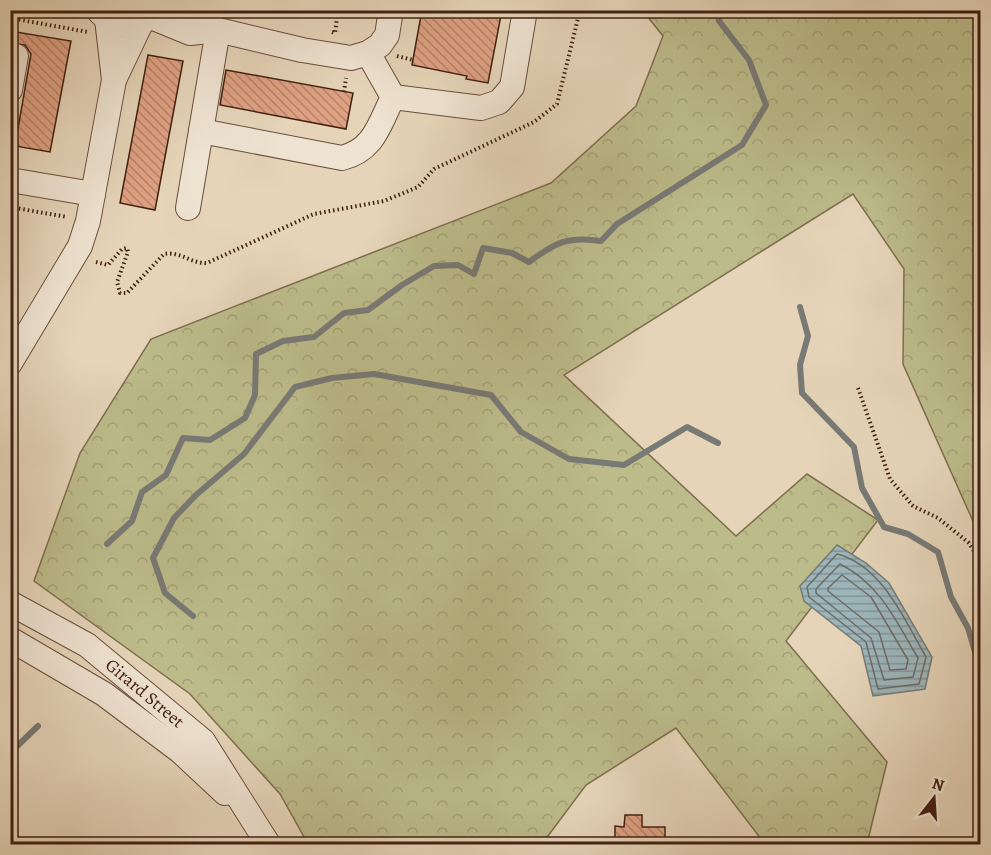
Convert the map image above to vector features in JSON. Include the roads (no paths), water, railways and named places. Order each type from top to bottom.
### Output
[{"type":"street","points":[[189,10],[218,30]]},
{"type":"street","points":[[114,80],[100,22],[129,25],[150,17],[190,33],[218,30],[302,50],[351,58],[368,53],[380,45],[387,34],[391,10]]},
{"type":"street","points":[[393,97],[481,108],[498,102],[512,87],[525,10]]},
{"type":"street","points":[[10,363],[80,246],[93,194],[114,80],[150,17]]},
{"type":"street","points":[[188,208],[218,30]]},
{"type":"street","points":[[368,53],[393,97]]},
{"type":"street","points":[[10,90],[16,56]]},
{"type":"street","points":[[201,131],[342,158],[358,154],[371,142],[393,97]]},
{"type":"street","points":[[10,180],[93,194]]},
{"type":"street","name":"Girard Street","points":[[10,603],[87,645],[203,741],[268,844]]},
{"type":"street","name":"Girard Street","points":[[10,639],[104,694],[180,751],[250,816]]},
{"type":"water","points":[[837,545],[866,563],[889,583],[932,657],[925,689],[873,696],[861,646],[804,601],[800,586]]},
{"type":"waterway","points":[[107,544],[132,521],[142,492],[166,475],[183,438],[210,440],[245,418],[255,395],[256,354],[283,341],[314,337],[344,313],[368,310],[402,285],[434,266],[458,265],[474,274],[483,248],[512,253],[529,262],[563,242],[580,239],[601,241],[617,224],[742,145],[766,105],[749,60],[719,21],[719,10]]},
{"type":"waterway","points":[[800,307],[808,336],[800,365],[802,393],[854,447],[862,488],[884,527],[908,534],[938,552],[951,597],[968,628],[980,669]]},
{"type":"waterway","points":[[193,616],[165,593],[153,558],[174,518],[196,495],[244,454],[295,387],[332,378],[374,374],[491,395],[521,432],[569,459],[624,465],[687,427],[718,443]]},
{"type":"waterway","points":[[10,753],[38,726]]}]
